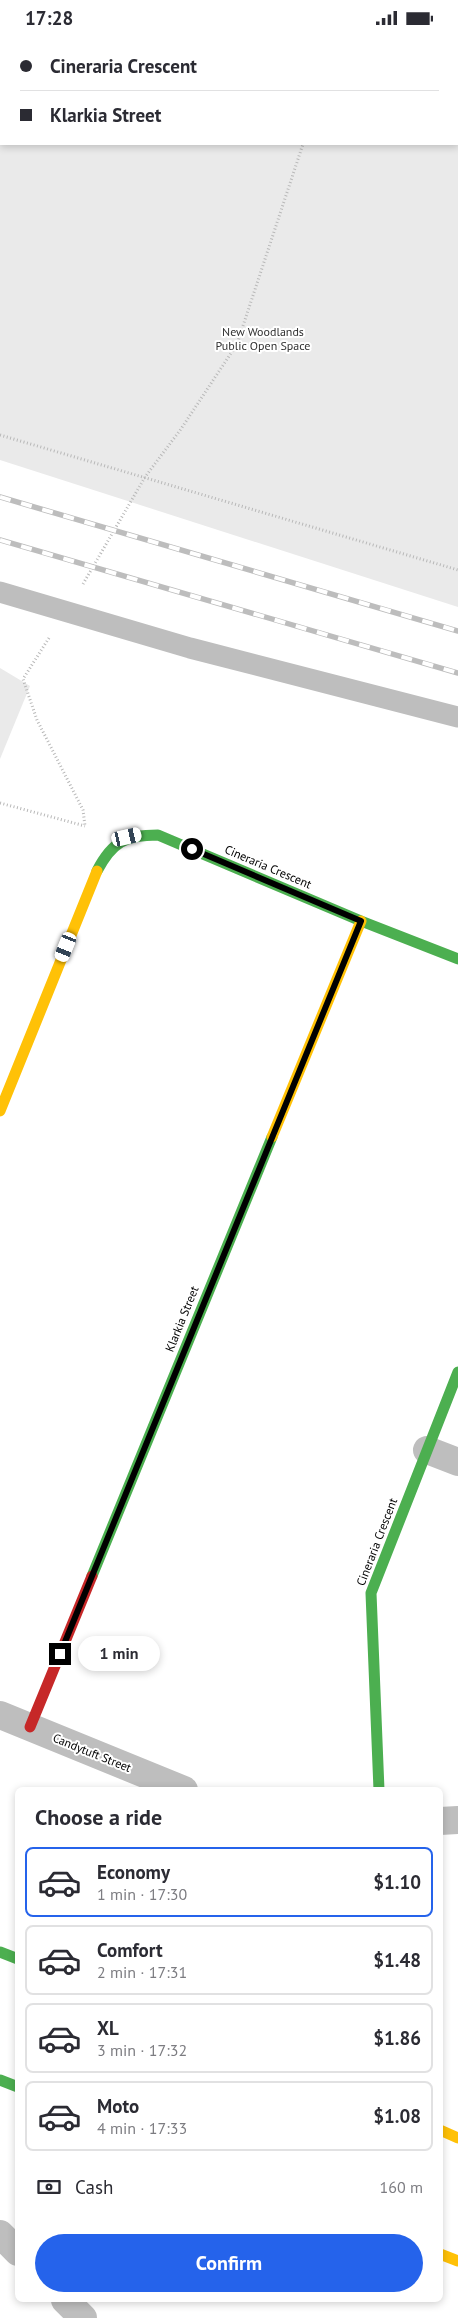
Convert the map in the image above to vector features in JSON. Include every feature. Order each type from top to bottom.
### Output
[{"type":"street","name":"Cineraria Crescent","points":[[127,837],[142,834],[158,835],[361,921],[458,959]]},
{"type":"street","points":[[0,1111],[95,874],[107,851],[127,837]]},
{"type":"street","name":"Klarkia Street","points":[[30,1727],[361,921]]},
{"type":"street","name":"Cineraria Crescent","points":[[379,1787],[371,1593],[458,1373]]},
{"type":"street","points":[[427,1450],[458,1462]]},
{"type":"street","name":"Candytuft Street","points":[[0,1715],[177,1787]]},
{"type":"street","points":[[443,1821],[458,1821]]},
{"type":"street","points":[[0,1952],[15,1958]]},
{"type":"street","points":[[0,2080],[15,2086]]},
{"type":"street","points":[[443,2131],[458,2138]]},
{"type":"street","points":[[0,2234],[15,2249]]},
{"type":"street","points":[[443,2255],[458,2261]]},
{"type":"street","points":[[67,2302],[82,2318]]},
{"type":"lane","points":[[0,592],[190,648],[458,717]]},
{"type":"path","points":[[85,826],[83,810],[37,720],[23,679],[68,612],[145,477],[182,429],[237,344],[303,145]]},
{"type":"path","points":[[0,435],[458,570]]},
{"type":"path","points":[[0,803],[127,837]]},
{"type":"green space","name":"New Woodlands Public Open Space","points":[[0,145],[458,145],[458,607],[0,460]]},
{"type":"green space","points":[[0,668],[30,686],[0,759]]},
{"type":"railway","points":[[0,497],[458,631]]},
{"type":"railway","points":[[0,540],[458,673]]},
{"type":"traffic: fast","points":[[97,871],[108,853],[121,842],[147,835],[158,835],[361,921],[458,959]]},
{"type":"traffic: fast","points":[[92,1576],[272,1137]]},
{"type":"traffic: fast","points":[[379,1787],[371,1593],[458,1372]]},
{"type":"traffic: fast","points":[[0,1952],[15,1958]]},
{"type":"traffic: fast","points":[[0,2080],[15,2086]]},
{"type":"traffic: slow","points":[[0,1111],[97,871]]},
{"type":"traffic: slow","points":[[272,1137],[361,921]]},
{"type":"traffic: slow","points":[[443,2131],[458,2138]]},
{"type":"traffic: slow","points":[[443,2255],[458,2261]]},
{"type":"traffic: jam","points":[[30,1727],[92,1576]]},
{"type":"route","points":[[60,1654],[361,921],[192,849]]}]
